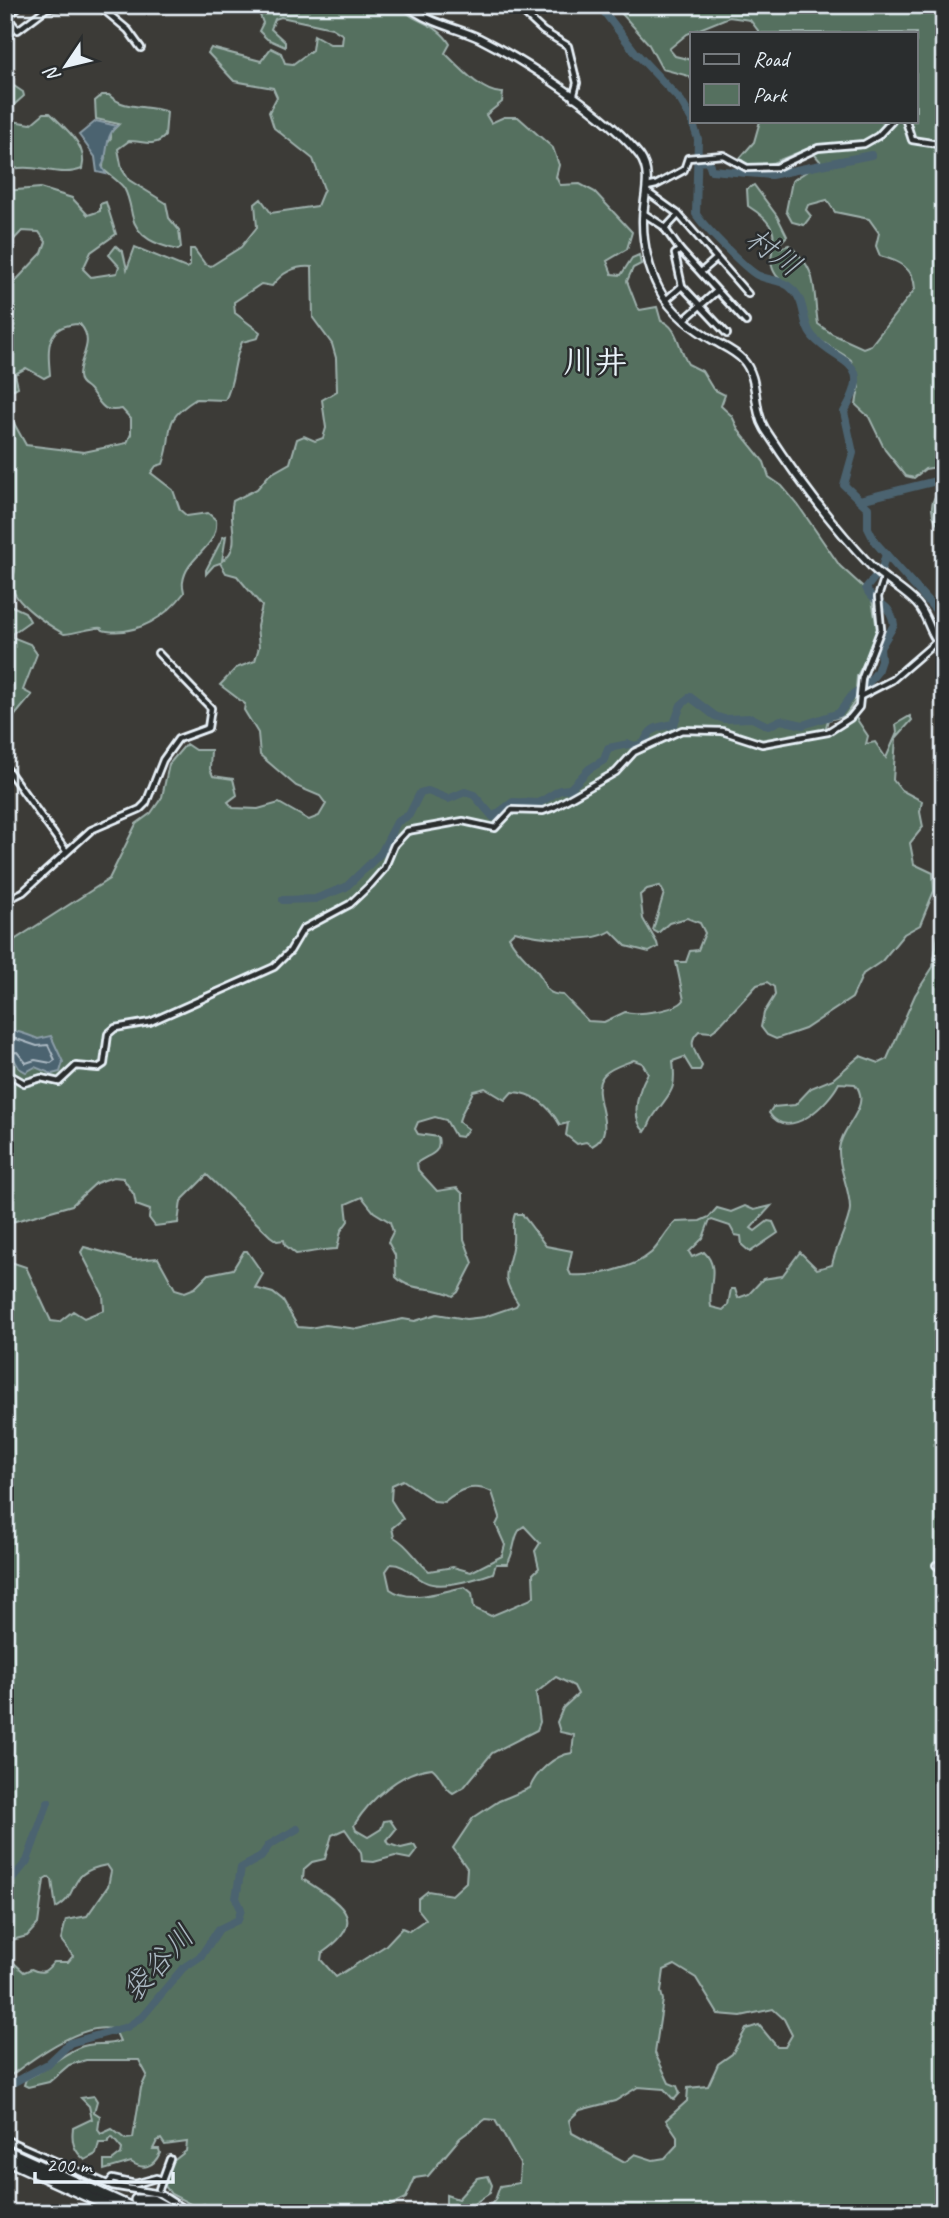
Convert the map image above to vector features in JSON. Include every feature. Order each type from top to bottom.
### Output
[{"type":"highway","points":[[5,2150],[143,2213]]},
{"type":"highway","points":[[5,2160],[110,2213]]},
{"type":"highway","points":[[5,2160],[124,2213]]},
{"type":"highway","points":[[136,2200],[152,2200],[176,2213]]},
{"type":"main road","points":[[407,5],[422,16],[504,51],[573,99],[631,145],[642,159],[646,189],[643,212],[645,247],[665,301],[684,320],[742,359],[753,379],[757,406],[765,428],[834,523],[884,579],[915,602],[936,642],[944,648]]},
{"type":"street","points":[[20,5],[7,17],[18,30],[47,8],[62,8]]},
{"type":"street","points":[[98,5],[128,30],[141,48]]},
{"type":"street","points":[[515,5],[543,31],[568,46],[576,76],[573,99]]},
{"type":"street","points":[[748,294],[678,215],[646,189],[684,170],[688,158],[723,155],[747,168],[777,167],[818,148],[864,144],[878,136],[891,122]]},
{"type":"street","points":[[906,122],[912,141],[944,145]]},
{"type":"street","points":[[643,212],[664,229],[746,322]]},
{"type":"street","points":[[664,229],[678,215]]},
{"type":"street","points":[[680,250],[675,254],[682,286],[727,334]]},
{"type":"street","points":[[701,272],[716,259]]},
{"type":"street","points":[[665,301],[682,286]]},
{"type":"street","points":[[684,320],[717,291]]},
{"type":"street","points":[[5,1072],[24,1083],[41,1078],[55,1083],[63,1080],[72,1068],[98,1068],[106,1060],[108,1034],[115,1028],[150,1022],[172,1010],[267,972],[283,959],[303,929],[350,904],[371,884],[384,869],[394,845],[407,831],[463,821],[495,828],[512,810],[548,810],[616,772],[634,752],[682,730],[722,731],[762,744],[823,735],[856,712],[861,696],[862,678],[881,629],[878,597],[884,579]]},
{"type":"street","points":[[861,696],[892,680],[936,642]]},
{"type":"street","points":[[5,901],[23,892],[91,830],[139,809],[146,803],[163,760],[178,739],[208,727],[211,708],[158,653]]},
{"type":"street","points":[[5,766],[66,851]]},
{"type":"street","points":[[936,1565],[944,1571]]},
{"type":"street","points":[[5,2139],[108,2185],[154,2192],[190,2213]]},
{"type":"street","points":[[159,2189],[170,2159]]},
{"type":"street","points":[[108,2185],[112,2179],[135,2184],[162,2179]]},
{"type":"green space","points":[[256,5],[399,5],[444,37],[450,44],[445,53],[472,79],[487,89],[503,93],[502,102],[486,115],[491,123],[504,117],[518,117],[553,148],[559,165],[556,177],[560,185],[580,184],[595,192],[632,232],[627,249],[607,261],[612,274],[621,275],[632,258],[639,255],[641,264],[633,268],[627,281],[637,307],[640,310],[657,307],[661,321],[667,323],[675,333],[688,364],[702,371],[713,389],[725,395],[721,406],[732,416],[739,431],[764,462],[769,477],[782,486],[798,505],[840,566],[871,594],[877,629],[874,643],[857,676],[855,701],[845,716],[828,720],[826,727],[833,732],[856,718],[868,736],[866,744],[875,742],[886,758],[897,733],[896,724],[910,716],[912,720],[896,738],[893,780],[901,790],[922,801],[920,812],[923,827],[910,843],[914,864],[933,873],[934,891],[920,925],[904,934],[882,961],[863,974],[852,998],[805,1029],[776,1039],[767,1035],[761,1027],[764,1013],[775,995],[774,987],[767,982],[757,985],[718,1027],[711,1032],[699,1031],[695,1035],[693,1044],[702,1066],[700,1070],[692,1070],[684,1057],[673,1061],[673,1087],[645,1132],[637,1119],[637,1102],[648,1073],[642,1063],[634,1060],[610,1070],[600,1083],[604,1131],[592,1146],[586,1142],[577,1144],[566,1135],[568,1123],[560,1125],[551,1112],[534,1098],[512,1092],[505,1100],[485,1088],[473,1091],[461,1114],[459,1122],[468,1129],[462,1137],[455,1136],[446,1120],[435,1117],[418,1122],[415,1129],[418,1134],[438,1137],[439,1143],[436,1151],[417,1163],[418,1170],[437,1191],[457,1188],[463,1194],[464,1239],[473,1263],[458,1292],[453,1296],[409,1285],[396,1277],[395,1255],[388,1242],[393,1232],[390,1222],[374,1212],[362,1197],[346,1204],[348,1221],[341,1231],[337,1249],[296,1254],[285,1245],[284,1240],[277,1241],[270,1236],[207,1175],[181,1201],[178,1223],[155,1226],[149,1218],[150,1210],[136,1205],[134,1195],[123,1178],[113,1177],[96,1183],[72,1205],[5,1224],[5,946],[109,879],[136,824],[151,813],[162,797],[169,764],[186,744],[195,750],[211,750],[210,769],[213,776],[233,779],[237,795],[228,802],[233,808],[258,809],[279,803],[309,820],[319,816],[326,804],[320,796],[296,786],[260,755],[258,733],[244,710],[245,704],[220,685],[236,668],[255,661],[259,647],[257,626],[262,606],[237,576],[226,573],[220,563],[214,565],[206,574],[223,537],[226,536],[222,561],[232,548],[233,501],[257,489],[269,475],[290,463],[297,439],[304,436],[315,441],[323,438],[326,428],[322,400],[337,391],[336,358],[332,344],[313,318],[312,267],[289,271],[272,286],[261,284],[234,302],[235,313],[260,332],[258,338],[242,342],[225,400],[196,399],[184,407],[172,421],[163,464],[156,466],[151,473],[173,490],[180,510],[187,516],[208,513],[216,520],[216,530],[208,545],[185,573],[184,593],[169,609],[151,622],[130,630],[107,631],[99,628],[64,634],[18,599],[12,585],[15,568],[5,561],[5,407],[26,445],[84,452],[127,443],[131,434],[131,419],[122,409],[105,408],[82,384],[79,376],[87,337],[80,324],[60,328],[54,334],[49,348],[50,375],[44,378],[26,368],[15,374],[18,387],[5,394],[5,322],[13,317],[15,308],[11,306],[5,312],[5,292],[42,253],[46,242],[39,232],[22,231],[5,249],[5,191],[40,188],[72,198],[88,215],[100,211],[100,204],[106,202],[116,234],[91,252],[83,269],[91,277],[117,273],[119,266],[109,255],[116,246],[123,252],[127,269],[135,247],[186,268],[190,266],[190,249],[194,249],[205,264],[211,266],[241,247],[257,227],[255,204],[261,199],[271,213],[317,206],[324,189],[313,159],[274,128],[269,112],[277,97],[273,88],[234,81],[208,53],[211,48],[261,61],[271,48],[281,53],[285,63],[293,64],[312,50],[314,35],[330,44],[342,44],[343,35],[332,28],[281,17],[275,19],[271,29],[285,42],[285,47],[267,39],[259,31],[263,23]],"holes":[[[660,886],[664,893],[653,930],[658,933],[669,923],[687,918],[700,923],[705,933],[698,950],[690,951],[686,962],[676,962],[684,1000],[673,1007],[647,1012],[625,1012],[604,1022],[588,1021],[563,995],[548,990],[537,971],[509,937],[515,931],[550,938],[578,939],[611,931],[626,946],[649,952],[658,947],[643,919],[640,895],[647,889]]]},
{"type":"green space","points":[[614,5],[944,5],[944,466],[925,469],[914,478],[906,476],[885,450],[869,417],[856,405],[859,387],[851,360],[815,336],[797,293],[776,275],[771,258],[773,234],[762,217],[748,206],[747,189],[754,185],[777,216],[787,236],[778,245],[780,248],[789,245],[806,264],[813,281],[818,324],[832,334],[863,348],[871,345],[915,289],[912,276],[904,266],[880,256],[876,246],[879,233],[869,219],[835,212],[827,200],[808,205],[806,210],[811,216],[804,225],[792,222],[786,211],[792,181],[821,162],[809,148],[770,164],[747,166],[740,158],[754,142],[760,122],[918,122],[918,32],[759,32],[750,20],[729,17],[690,32],[669,49],[675,56],[690,60],[690,78],[662,69],[648,43]]},
{"type":"green space","points":[[5,80],[23,92],[24,96],[5,113]]},
{"type":"green space","points":[[102,95],[109,95],[129,105],[167,112],[165,136],[161,140],[153,143],[129,141],[118,149],[122,169],[129,180],[166,203],[169,218],[179,230],[181,248],[178,250],[149,240],[138,230],[124,188],[103,169],[104,147],[111,138],[111,132],[119,124],[96,119],[95,101]]},
{"type":"green space","points":[[44,113],[50,113],[79,145],[82,169],[63,172],[24,168],[5,172],[5,120],[31,124]]},
{"type":"green space","points":[[944,487],[944,532],[933,515],[932,503]]},
{"type":"green space","points":[[12,606],[25,612],[30,621],[13,633],[12,637],[30,644],[37,654],[23,690],[32,695],[12,719],[9,718],[13,707],[5,707],[5,608]]},
{"type":"green space","points":[[944,893],[944,2213],[483,2213],[495,2200],[500,2186],[519,2183],[520,2164],[495,2120],[486,2119],[460,2138],[428,2176],[415,2178],[406,2198],[376,2213],[216,2213],[204,2204],[196,2207],[171,2194],[165,2186],[171,2163],[186,2151],[187,2142],[165,2145],[161,2139],[153,2149],[159,2149],[160,2153],[151,2165],[144,2167],[131,2162],[104,2170],[104,2161],[112,2161],[121,2154],[122,2149],[112,2137],[107,2143],[99,2143],[96,2154],[85,2160],[76,2150],[72,2138],[73,2128],[92,2119],[89,2106],[81,2098],[94,2096],[97,2101],[94,2112],[100,2116],[98,2130],[101,2134],[112,2129],[125,2139],[133,2138],[141,2088],[147,2075],[139,2060],[86,2060],[69,2065],[49,2082],[28,2087],[24,2085],[26,2079],[78,2048],[120,2041],[115,2030],[102,2028],[73,2036],[42,2053],[5,2080],[5,1994],[11,1987],[5,1968],[14,1963],[24,1972],[31,1969],[41,1972],[54,1962],[68,1962],[73,1956],[61,1940],[66,1920],[87,1916],[108,1886],[111,1871],[107,1865],[84,1873],[69,1896],[56,1908],[52,1880],[49,1877],[44,1880],[38,1924],[27,1936],[8,1941],[5,1947],[5,1260],[26,1267],[51,1321],[59,1322],[73,1311],[84,1318],[104,1310],[103,1295],[81,1252],[84,1247],[133,1260],[158,1258],[175,1289],[185,1292],[195,1288],[209,1274],[233,1269],[244,1251],[247,1251],[263,1274],[255,1288],[273,1293],[283,1301],[298,1327],[325,1325],[358,1329],[403,1319],[415,1321],[437,1314],[466,1319],[484,1317],[516,1306],[518,1303],[506,1278],[515,1214],[522,1214],[546,1246],[572,1251],[568,1269],[571,1275],[580,1275],[613,1271],[643,1259],[676,1222],[700,1221],[709,1217],[717,1208],[731,1212],[745,1206],[754,1210],[771,1206],[751,1228],[755,1231],[768,1221],[773,1222],[778,1233],[750,1252],[742,1245],[741,1236],[735,1235],[730,1226],[712,1220],[703,1238],[689,1252],[692,1257],[704,1252],[709,1258],[713,1271],[711,1307],[723,1310],[728,1305],[731,1289],[735,1289],[738,1298],[749,1294],[763,1279],[782,1276],[800,1252],[817,1269],[832,1265],[850,1208],[839,1149],[858,1108],[860,1092],[855,1084],[839,1083],[818,1109],[797,1122],[787,1124],[777,1121],[769,1113],[773,1107],[795,1105],[811,1088],[833,1079],[860,1056],[879,1063],[887,1059],[915,995],[933,967],[940,921],[940,905],[937,900]],"holes":[[[403,1480],[434,1501],[444,1502],[467,1489],[479,1488],[492,1492],[500,1517],[496,1525],[505,1545],[502,1556],[471,1572],[453,1567],[429,1571],[394,1537],[392,1528],[403,1519],[391,1500],[392,1485]],[[524,1526],[540,1543],[535,1551],[539,1568],[533,1574],[534,1596],[529,1600],[491,1616],[474,1608],[472,1593],[465,1587],[416,1596],[407,1596],[390,1589],[386,1571],[391,1564],[401,1566],[422,1580],[441,1585],[460,1583],[493,1573],[496,1564],[507,1564],[520,1529]],[[556,1677],[574,1686],[578,1694],[563,1708],[557,1722],[560,1732],[574,1735],[572,1753],[547,1765],[530,1788],[499,1801],[473,1818],[453,1848],[467,1868],[466,1882],[452,1895],[428,1891],[418,1899],[418,1909],[426,1919],[409,1931],[402,1928],[385,1946],[336,1977],[321,1960],[322,1953],[337,1941],[345,1930],[345,1912],[303,1879],[304,1869],[312,1862],[325,1859],[332,1835],[345,1829],[361,1852],[362,1861],[374,1862],[395,1856],[410,1859],[417,1850],[414,1845],[401,1848],[389,1844],[387,1840],[396,1829],[390,1820],[384,1821],[381,1829],[368,1837],[356,1830],[354,1825],[361,1815],[387,1788],[420,1770],[432,1768],[446,1788],[453,1793],[465,1786],[492,1753],[537,1730],[540,1722],[536,1693]],[[675,1965],[696,1978],[718,2014],[741,2016],[773,2009],[784,2019],[792,2035],[785,2047],[777,2047],[759,2025],[746,2029],[732,2054],[718,2064],[708,2086],[688,2088],[687,2101],[666,2120],[677,2136],[677,2145],[665,2158],[653,2160],[635,2154],[625,2162],[572,2133],[569,2120],[580,2110],[615,2101],[638,2087],[664,2089],[674,2100],[680,2093],[677,2086],[669,2083],[655,2053],[663,2000],[661,1992],[664,1970]]]},
{"type":"green space","points":[[488,2176],[492,2185],[490,2193],[460,2213],[413,2213],[424,2203],[441,2212],[446,2205],[446,2195],[458,2199],[477,2178]]},
{"type":"water","points":[[96,121],[117,126],[108,140],[102,166],[106,174],[97,172],[95,157],[79,135]]},
{"type":"water","points":[[5,1028],[38,1039],[51,1036],[63,1062],[60,1072],[52,1074],[35,1067],[26,1072],[19,1068],[14,1059],[5,1061]]},
{"type":"waterway","name":"村川","points":[[599,5],[635,52],[681,101],[690,117]]},
{"type":"waterway","name":"村川","points":[[692,122],[698,139],[696,214],[715,237],[757,275],[784,283],[792,289],[800,300],[809,332],[855,373],[853,395],[844,412],[853,453],[844,485],[868,508],[868,528],[875,542],[944,619]]},
{"type":"waterway","points":[[698,162],[709,161],[711,170],[771,175],[871,155]]},
{"type":"waterway","points":[[860,500],[944,479]]},
{"type":"waterway","points":[[283,900],[315,899],[346,887],[381,853],[397,822],[409,815],[420,793],[428,791],[448,799],[465,792],[474,795],[493,817],[513,802],[539,803],[560,790],[570,789],[589,769],[604,760],[608,748],[644,743],[652,730],[674,724],[681,705],[690,697],[715,716],[724,719],[752,718],[768,726],[781,720],[803,725],[839,713],[854,693],[865,687],[877,672],[881,660],[880,648],[894,625],[886,607],[873,598],[866,588],[882,568],[886,554]]},
{"type":"waterway","points":[[5,1888],[27,1861],[48,1802]]},
{"type":"waterway","name":"袋谷川","points":[[5,2087],[48,2064],[70,2043],[127,2027],[142,2017],[183,1968],[201,1956],[219,1929],[238,1920],[241,1909],[236,1898],[241,1868],[261,1857],[269,1845],[297,1829]]},
{"type":"tunnel","points":[[102,2213],[136,2200]]},
{"type":"district","name":"川井","points":[[595,362]]}]
